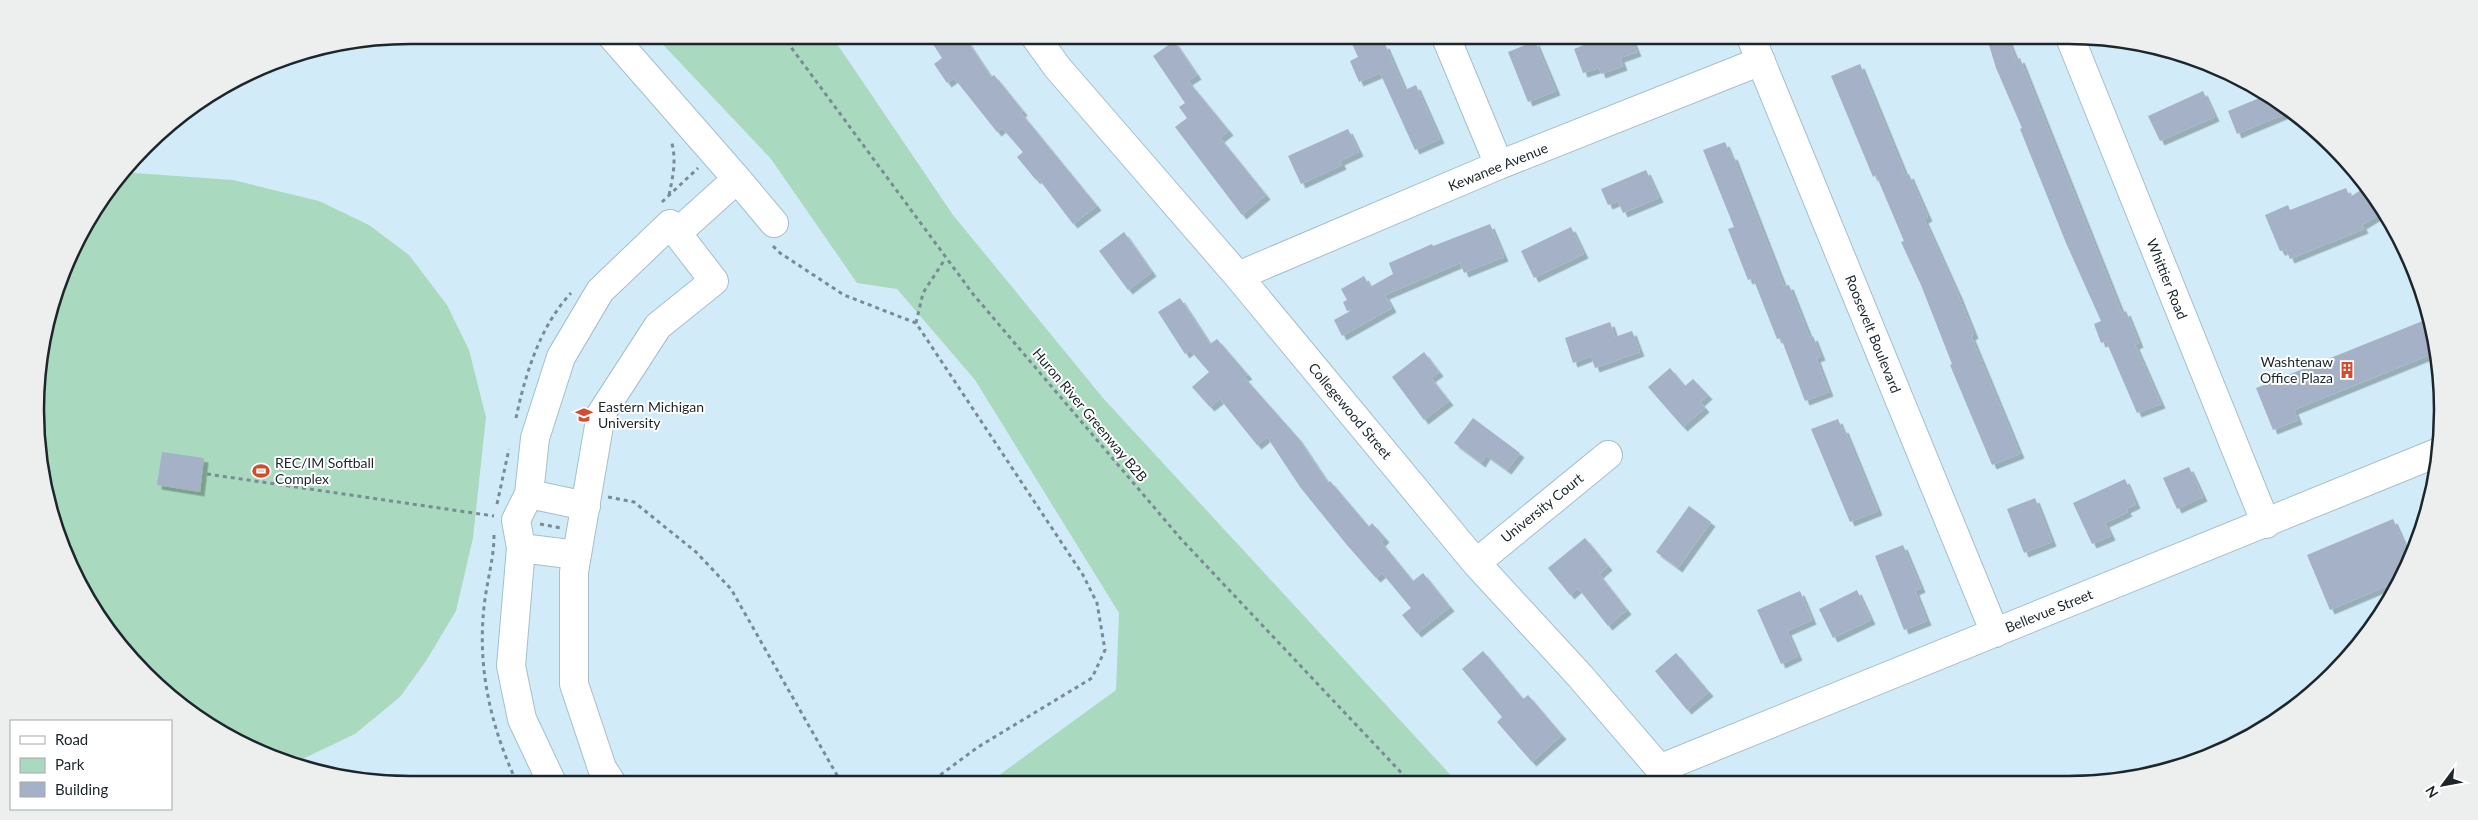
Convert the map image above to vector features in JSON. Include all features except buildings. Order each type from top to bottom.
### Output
[{"type":"street","points":[[619,44],[774,223]]},
{"type":"street","name":"Collegewood Street","points":[[1040,44],[1057,67],[1238,276],[1476,562],[1580,676],[1665,776]]},
{"type":"street","points":[[1448,44],[1498,165]]},
{"type":"street","name":"Roosevelt Boulevard","points":[[1754,44],[1995,633]]},
{"type":"street","name":"Whittier Road","points":[[2073,44],[2266,524]]},
{"type":"street","name":"Kewanee Avenue","points":[[1238,276],[1498,165],[1761,61]]},
{"type":"street","points":[[677,233],[737,179]]},
{"type":"street","points":[[549,776],[522,719],[511,666],[521,548],[516,520],[529,494],[535,438],[561,357],[600,291],[670,224],[714,281],[658,326],[601,414],[588,522],[574,572],[574,684],[602,768],[607,776]]},
{"type":"street","name":"University Court","points":[[1476,562],[1608,455]]},
{"type":"street","name":"Bellevue Street","points":[[1665,776],[1995,633],[2431,455]]},
{"type":"street","points":[[529,494],[588,522]]},
{"type":"street","points":[[521,548],[588,522]]},
{"type":"path","name":"Huron River Greenway B2B","points":[[789,44],[945,259],[1181,539],[1405,776]]},
{"type":"path","points":[[669,196],[674,171],[675,150],[670,137]]},
{"type":"path","points":[[939,776],[978,747],[1092,678],[1105,650],[1097,603],[1083,575],[916,323],[923,293],[945,259]]},
{"type":"path","points":[[206,474],[516,520],[588,522],[634,502],[696,552],[731,589],[837,776]]},
{"type":"green space","points":[[662,44],[837,44],[953,215],[1103,398],[1452,776],[998,776],[1116,690],[1119,613],[975,380],[897,289],[857,283],[771,159]]},
{"type":"green space","name":"REC/IM Softball Complex","points":[[132,173],[233,180],[319,201],[369,225],[409,255],[447,305],[469,350],[486,417],[473,538],[456,611],[426,661],[400,697],[355,734],[301,760],[248,738],[207,715],[187,701],[151,669],[119,633],[93,593],[63,528],[51,481],[45,434],[45,386],[51,339],[63,292],[82,248],[105,207]]},
{"type":"place","name":"Washtenaw Office Plaza","points":[[2347,370]]},
{"type":"place","name":"Eastern Michigan University","points":[[584,415]]},
{"type":"place","name":"REC/IM Softball Complex","points":[[261,471]]}]
